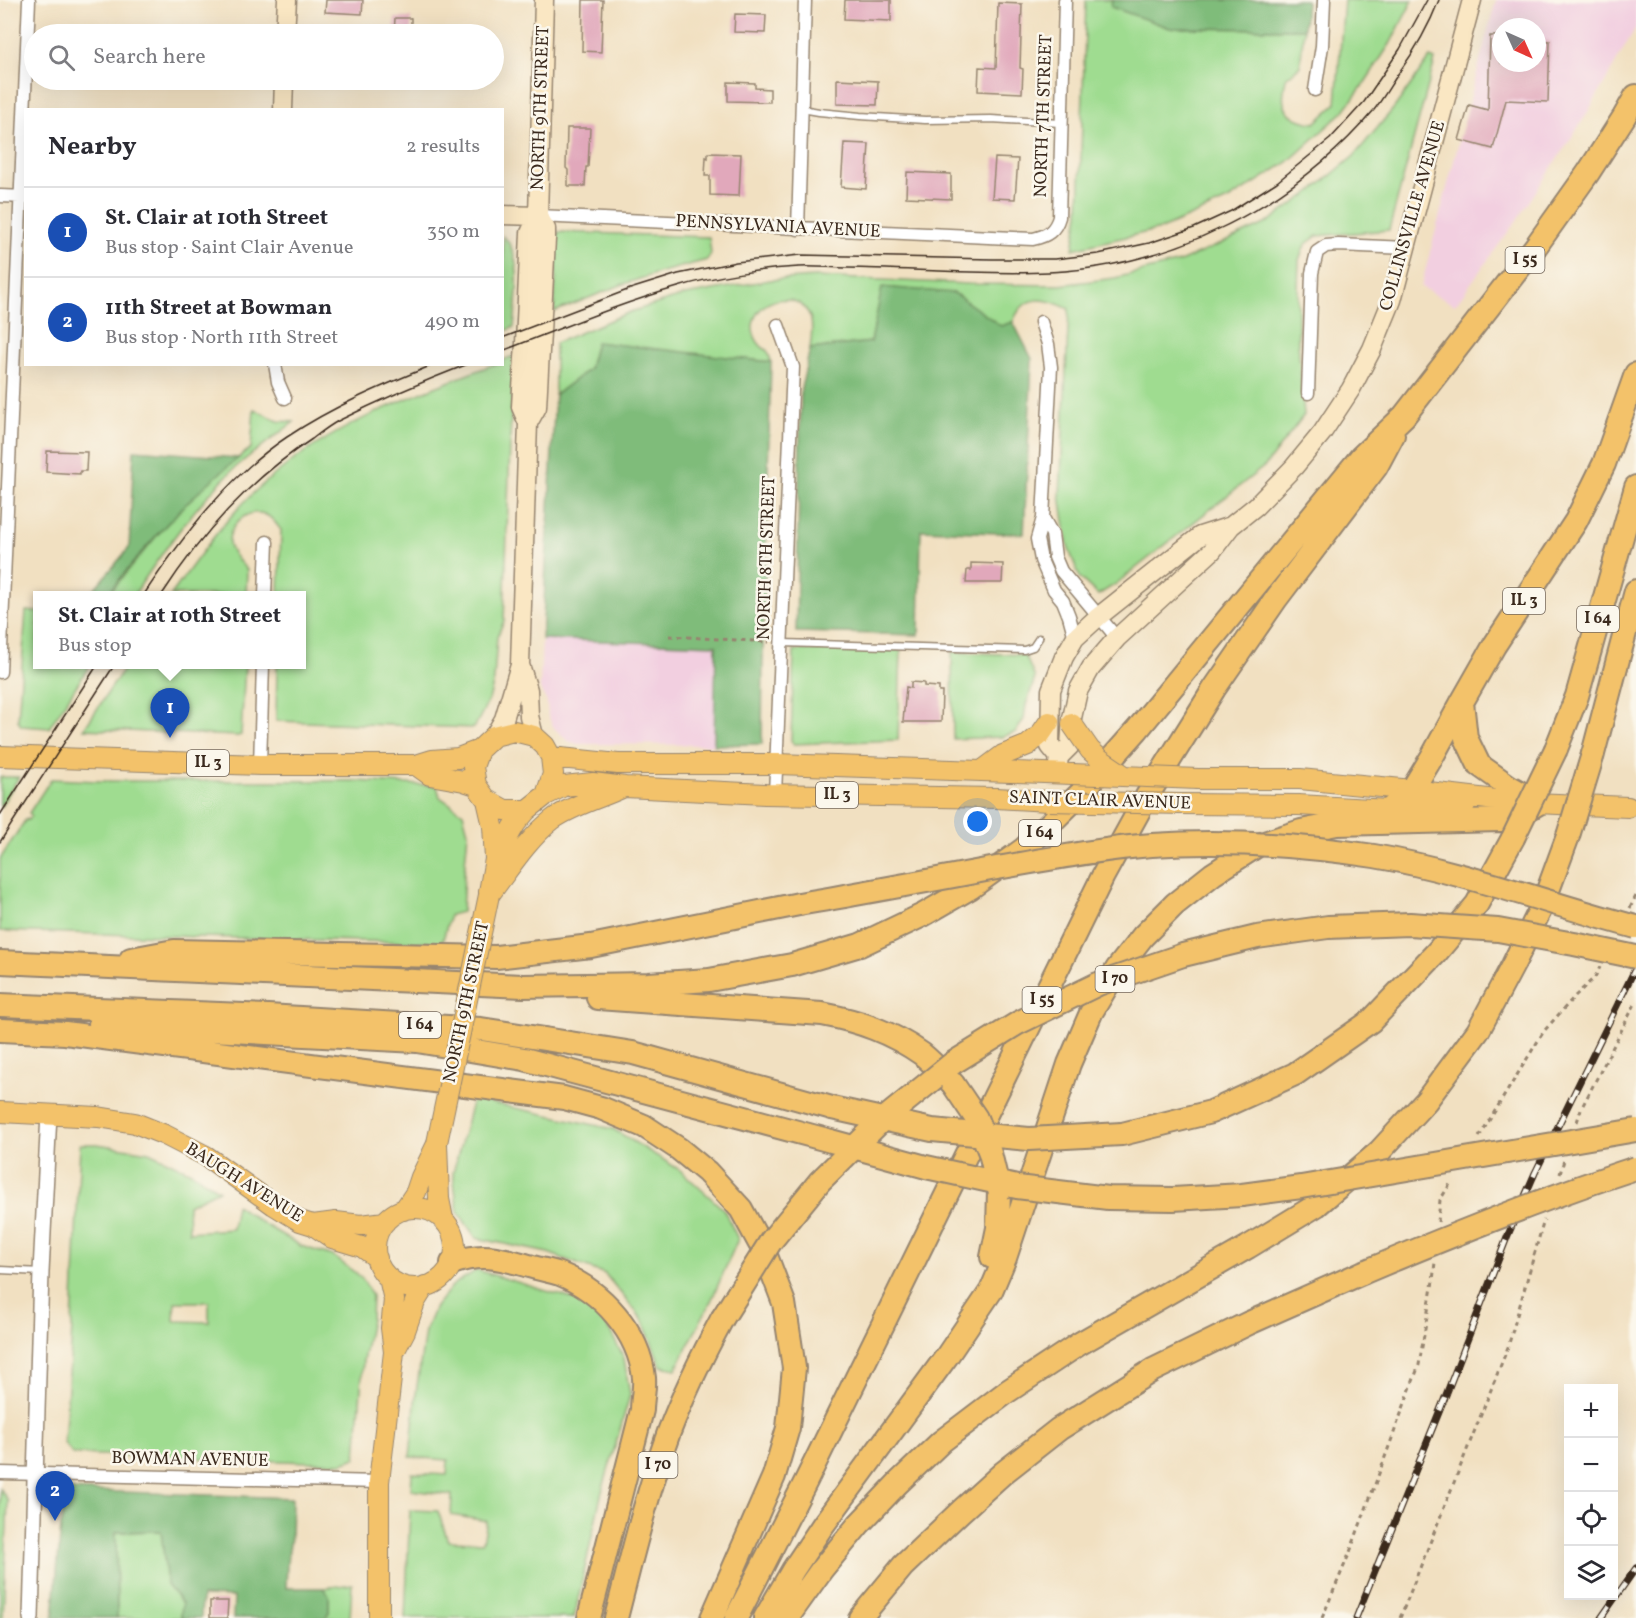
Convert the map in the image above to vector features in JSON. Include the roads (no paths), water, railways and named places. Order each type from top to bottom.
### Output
[{"type":"highway","name":"I 55","points":[[736,1618],[1098,886],[1142,806],[1214,690],[1269,608],[1376,467],[1404,416],[1536,246],[1588,173],[1636,96]]},
{"type":"highway","name":"IL 3","points":[[1539,803],[1510,787],[1479,765],[1466,738],[1462,702],[1494,646],[1576,521],[1604,464],[1636,374]]},
{"type":"highway","name":"I 64","points":[[0,962],[523,986],[648,984],[709,980],[792,965],[860,945],[923,915],[970,888],[1024,849],[1081,793],[1137,730],[1361,457],[1404,416]]},
{"type":"highway","name":"I 64","points":[[0,1005],[268,1016],[482,1029],[633,1053],[832,1108],[932,1130],[1029,1139],[1122,1134],[1211,1112],[1295,1074],[1371,1021],[1436,953],[1476,904],[1513,838],[1556,749],[1577,696],[1636,487]]},
{"type":"highway","points":[[787,1618],[822,1569],[859,1524],[942,1441],[1008,1391],[1079,1344],[1317,1205],[1379,1152],[1426,1101],[1478,1031],[1514,965],[1543,903],[1568,836],[1593,754],[1636,591]]},
{"type":"highway","points":[[1389,810],[1412,790],[1462,702]]},
{"type":"highway","points":[[765,1618],[823,1525],[991,1292],[1005,1258],[1070,1064],[1090,1013],[1117,969],[1143,936],[1175,904],[1213,874],[1258,845],[1301,831],[1337,824],[1502,820],[1522,813],[1539,803]]},
{"type":"highway","points":[[89,966],[174,951],[496,957],[591,946],[799,904],[1093,851],[1154,845],[1222,843],[1285,846],[1374,856],[1491,884],[1636,927]]},
{"type":"highway","name":"I 70","points":[[615,1618],[654,1478],[670,1431],[690,1380],[722,1319],[771,1241],[820,1181],[879,1123],[953,1063],[1018,1023],[1098,984],[1183,955],[1257,937],[1340,927],[1410,924],[1498,930],[1636,957]]},
{"type":"highway","points":[[523,986],[566,995],[822,1014],[857,1021],[894,1036],[923,1055],[952,1084],[976,1118],[990,1153],[999,1190],[998,1228],[992,1260],[971,1321]]},
{"type":"highway","points":[[0,1019],[417,1041],[524,1059],[926,1167],[1017,1187],[1108,1198],[1173,1199],[1242,1195],[1636,1130]]},
{"type":"highway","points":[[0,1030],[65,1033],[564,1098],[602,1108],[644,1126],[679,1149],[707,1172],[741,1209],[765,1253],[784,1303],[794,1368],[788,1428],[774,1476],[712,1618]]},
{"type":"highway","points":[[860,1618],[903,1566],[1003,1473],[1059,1429],[1153,1370],[1249,1323],[1448,1236],[1583,1185],[1636,1168]]},
{"type":"highway","points":[[452,1263],[472,1257],[485,1257],[561,1274],[594,1293],[617,1314],[636,1347],[644,1378],[642,1410],[589,1618]]},
{"type":"main road","points":[[286,24],[287,0]]},
{"type":"main road","name":"NORTH 9TH STREET","points":[[494,736],[504,719],[520,665],[528,423],[521,407],[530,232],[538,216],[544,0]]},
{"type":"main road","name":"COLLINSVILLE AVENUE","points":[[1064,772],[1078,691],[1091,668],[1117,638],[1212,551],[1231,526],[1256,506],[1294,467],[1322,433],[1351,389],[1372,349],[1392,300],[1472,0]]},
{"type":"main road","points":[[283,108],[284,90]]},
{"type":"main road","name":"PENNSYLVANIA AVENUE","points":[[504,215],[538,216]]},
{"type":"main road","name":"COLLINSVILLE AVENUE","points":[[1064,772],[1050,747],[1051,690],[1064,657],[1075,638],[1200,536],[1231,526]]},
{"type":"main road","name":"NORTH 9TH STREET","points":[[520,665],[528,690],[529,716],[534,736]]},
{"type":"main road","points":[[982,770],[1003,755],[1028,745],[1040,735],[1049,722]]},
{"type":"main road","points":[[1072,724],[1090,750],[1125,776]]},
{"type":"main road","points":[[514,731],[534,736],[545,746],[551,757],[553,774],[546,795],[527,810],[504,810],[481,793],[473,767],[479,750],[494,736],[514,731]]},
{"type":"main road","name":"IL 3","points":[[0,756],[260,765],[416,765],[432,760],[458,758],[479,750]]},
{"type":"main road","name":"SAINT CLAIR AVENUE","points":[[551,757],[618,764],[777,764],[1064,772],[1198,779],[1300,779],[1513,802],[1628,807]]},
{"type":"main road","name":"IL 3","points":[[416,765],[430,775],[464,781],[481,793]]},
{"type":"main road","points":[[996,798],[1027,790],[1064,772],[1093,801]]},
{"type":"main road","name":"SAINT CLAIR AVENUE","points":[[546,795],[564,786],[593,783],[625,787],[775,794],[1298,805],[1389,810],[1513,802]]},
{"type":"main road","points":[[489,895],[531,840],[553,819],[625,787]]},
{"type":"main road","name":"NORTH 9TH STREET","points":[[404,1209],[414,1195],[437,1143],[489,895],[495,860],[493,826],[481,793]]},
{"type":"main road","name":"NORTH 9TH STREET","points":[[495,860],[516,823],[527,810]]},
{"type":"main road","name":"BAUGH AVENUE","points":[[0,1112],[98,1117],[135,1123],[206,1156],[300,1221],[313,1225],[332,1238],[362,1247],[377,1258]]},
{"type":"main road","name":"NORTH 9TH STREET","points":[[437,1143],[443,1219]]},
{"type":"main road","points":[[418,1208],[443,1219],[452,1231],[455,1254],[452,1263],[441,1278],[425,1286],[406,1286],[389,1278],[383,1271],[375,1248],[376,1239],[385,1222],[404,1209],[418,1208]]},
{"type":"main road","name":"BAUGH AVENUE","points":[[313,1225],[336,1222],[361,1225],[385,1222]]},
{"type":"main road","points":[[379,1618],[379,1482],[394,1352],[391,1328],[394,1300],[389,1278]]},
{"type":"main road","points":[[394,1352],[405,1331],[415,1302],[425,1286]]},
{"type":"street","points":[[28,24],[29,0]]},
{"type":"street","points":[[798,229],[805,0]]},
{"type":"street","name":"NORTH 7TH STREET","points":[[1052,231],[1059,217],[1065,0]]},
{"type":"street","points":[[1315,90],[1322,46],[1324,0]]},
{"type":"street","points":[[26,90],[26,108]]},
{"type":"street","points":[[0,672],[24,164]]},
{"type":"street","points":[[0,196],[23,197]]},
{"type":"street","name":"PENNSYLVANIA AVENUE","points":[[538,216],[1033,239],[1044,237],[1052,231]]},
{"type":"street","points":[[1308,393],[1312,273],[1317,252],[1326,246],[1338,244],[1407,248]]},
{"type":"street","points":[[1041,322],[1048,344],[1051,368],[1043,518],[1037,539],[1041,560],[1054,590],[1063,601],[1075,638]]},
{"type":"street","name":"NORTH 8TH STREET","points":[[775,794],[793,367],[778,326]]},
{"type":"street","points":[[275,366],[278,382],[285,398]]},
{"type":"street","points":[[1043,518],[1052,534],[1055,557],[1060,571],[1117,638]]},
{"type":"street","points":[[265,591],[267,542]]},
{"type":"street","points":[[260,765],[263,669]]},
{"type":"street","points":[[31,1618],[41,1272],[49,1114]]},
{"type":"street","name":"BOWMAN AVENUE","points":[[0,1473],[379,1482]]},
{"type":"lane","points":[[801,109],[882,118],[991,119],[1061,123]]},
{"type":"lane","points":[[782,643],[1024,650],[1034,647],[1039,638]]},
{"type":"lane","points":[[0,1270],[41,1272]]},
{"type":"tram line","points":[[504,337],[630,289],[678,274],[736,262],[800,255],[1055,259],[1098,254],[1149,243],[1194,228],[1231,211],[1277,182],[1330,139],[1364,102],[1400,49],[1427,0]]},
{"type":"tram line","points":[[504,350],[656,294],[692,283],[769,269],[805,267],[1049,272],[1096,267],[1142,258],[1186,243],[1228,224],[1269,201],[1307,175],[1342,144],[1374,110],[1410,57],[1439,0]]},
{"type":"tram line","points":[[147,591],[207,509],[265,453],[304,426],[341,406],[430,366]]},
{"type":"tram line","points":[[164,591],[210,529],[228,509],[289,455],[338,421],[463,366]]},
{"type":"tram line","points":[[0,815],[95,669]]},
{"type":"tram line","points":[[0,842],[112,669]]},
{"type":"railway","points":[[1356,1618],[1508,1235],[1535,1173],[1636,967]]},
{"type":"railway","points":[[1601,1618],[1636,1568]]},
{"type":"place","name":"St. Clair at 10th Street","points":[[170,738]]},
{"type":"place","name":"11th Street at Bowman","points":[[55,1521]]}]
